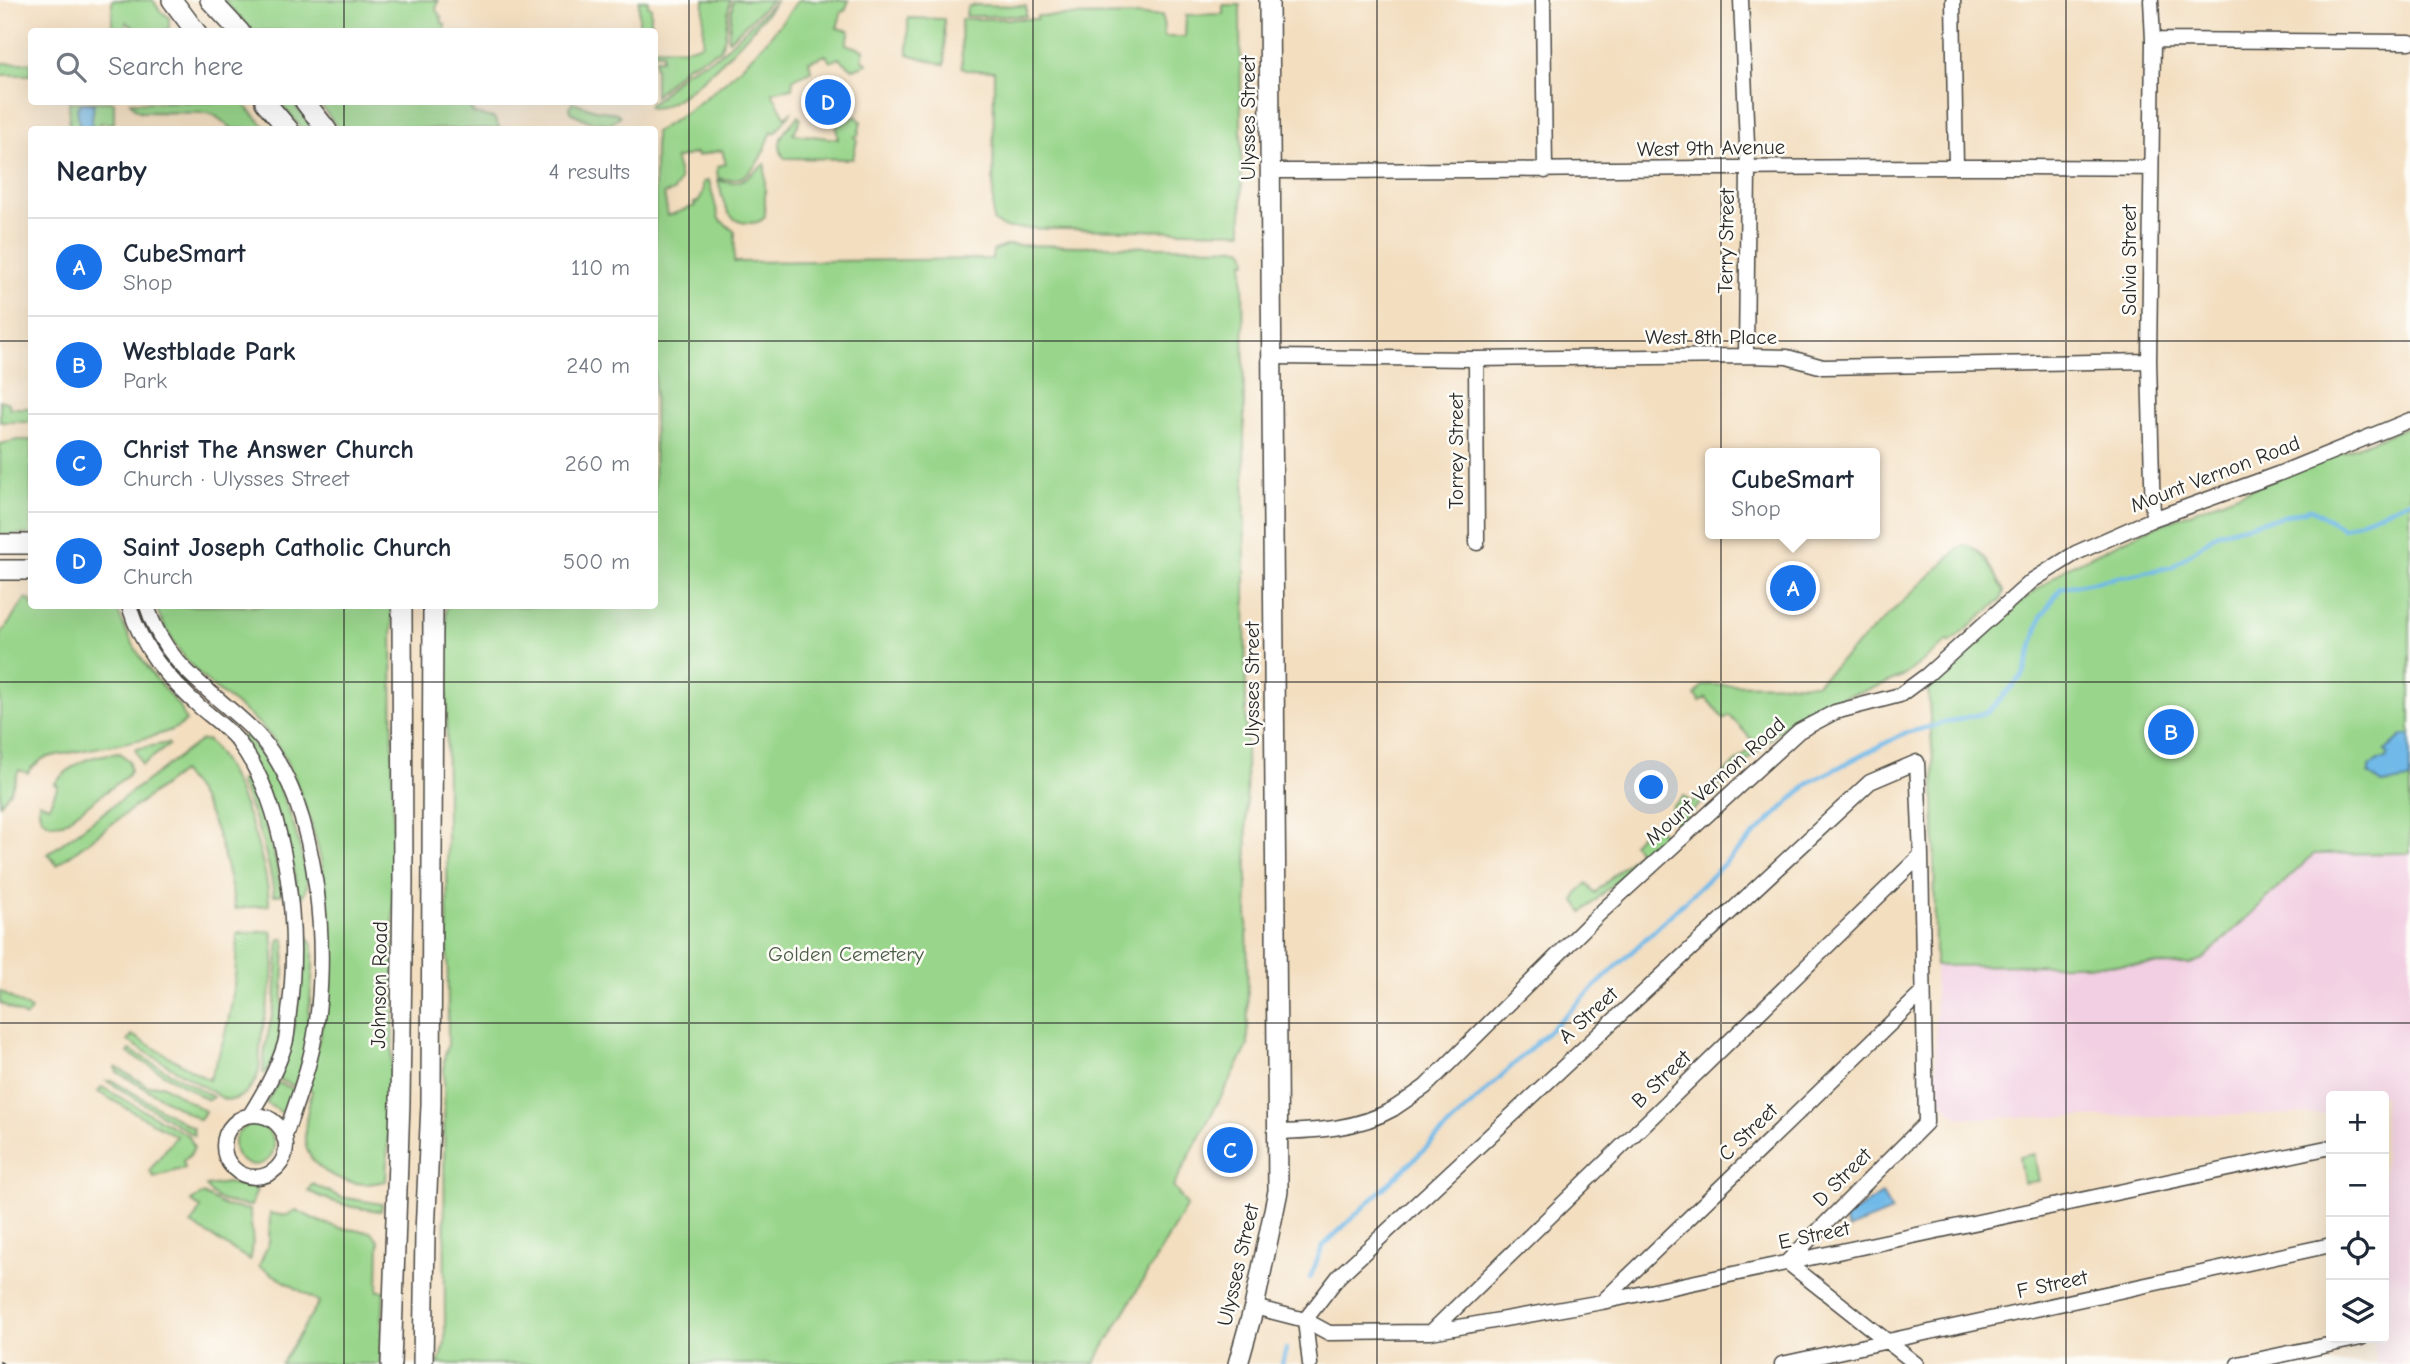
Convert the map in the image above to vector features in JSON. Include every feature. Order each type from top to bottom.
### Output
[{"type":"main road","points":[[172,0],[193,28]]},
{"type":"main road","points":[[210,0],[236,28]]},
{"type":"main road","name":"Ulysses Street","points":[[1238,1364],[1254,1307],[1278,1191],[1269,0]]},
{"type":"main road","points":[[267,105],[285,126]]},
{"type":"main road","points":[[307,105],[324,126]]},
{"type":"main road","points":[[0,544],[28,544]]},
{"type":"main road","points":[[0,570],[28,570]]},
{"type":"main road","name":"Johnson Road","points":[[391,1364],[404,882],[402,609]]},
{"type":"main road","points":[[423,1357],[431,1105],[433,609]]},
{"type":"main road","points":[[395,1202],[417,1229],[423,1357]]},
{"type":"street","points":[[1542,0],[1545,171]]},
{"type":"street","name":"Terry Street","points":[[1741,0],[1748,168],[1746,356]]},
{"type":"street","points":[[1953,0],[1956,166]]},
{"type":"street","name":"Salvia Street","points":[[2151,0],[2153,40],[2149,362],[2153,519]]},
{"type":"street","points":[[2153,40],[2410,42]]},
{"type":"street","name":"West 9th Avenue","points":[[1271,171],[1956,166],[2151,168]]},
{"type":"street","name":"West 8th Place","points":[[1272,357],[1476,359],[1746,356],[1787,357],[1823,367],[2149,362]]},
{"type":"street","name":"Torrey Street","points":[[1476,359],[1477,543]]},
{"type":"street","name":"Mount Vernon Road","points":[[1277,1132],[1327,1130],[1366,1120],[1392,1110],[1425,1087],[1599,915],[1799,731],[1835,712],[1900,695],[1927,675],[2033,580],[2076,553],[2153,519],[2278,474],[2410,420]]},
{"type":"street","points":[[130,609],[146,648],[171,682],[236,740],[259,778],[275,821],[287,870],[293,988],[285,1042],[270,1083],[250,1115]]},
{"type":"street","points":[[148,609],[162,640],[177,662],[256,732],[275,756],[294,793],[310,847],[322,958],[309,1062],[284,1138]]},
{"type":"street","points":[[212,718],[225,707]]},
{"type":"street","name":"A Street","points":[[1305,1320],[1339,1276],[1870,782],[1917,762],[1921,855]]},
{"type":"street","points":[[1921,855],[1922,993]]},
{"type":"street","name":"B Street","points":[[1431,1332],[1921,855]]},
{"type":"street","name":"D Street","points":[[1787,1262],[1926,1123],[1922,993]]},
{"type":"street","name":"C Street","points":[[1602,1302],[1922,993]]},
{"type":"street","points":[[250,1115],[268,1118],[276,1124],[284,1138],[286,1149],[284,1157],[272,1171],[256,1177],[239,1172],[228,1161],[224,1143],[230,1127],[237,1120],[250,1115]]},
{"type":"street","name":"E Street","points":[[1254,1307],[1305,1320],[1329,1333],[1431,1332],[1602,1302],[2326,1148]]},
{"type":"street","name":"F Street","points":[[1782,1364],[2326,1246]]},
{"type":"street","points":[[1787,1262],[1916,1364]]},
{"type":"street","points":[[1305,1320],[1310,1364]]},
{"type":"street","points":[[2238,1364],[2337,1343]]},
{"type":"shaded area","points":[[2410,853],[2410,1361],[2401,1364],[2376,1364],[2374,1346],[2374,1343],[2389,1343],[2389,1091],[2326,1091],[2326,1114],[1959,1118],[1936,1097],[1935,966],[2191,964],[2203,959],[2314,854]]},
{"type":"green space","points":[[112,0],[153,0],[160,11],[169,17],[169,28],[135,28],[126,22],[126,28],[112,28]]},
{"type":"green space","points":[[223,0],[438,0],[436,10],[445,24],[445,28],[250,28]]},
{"type":"green space","points":[[639,0],[648,0],[651,23],[648,23],[646,28],[639,28]]},
{"type":"green space","points":[[704,0],[730,0],[725,37],[720,50],[686,66],[658,93],[658,59],[662,59],[662,53],[658,53],[658,48],[686,48],[703,43]]},
{"type":"green space","points":[[733,0],[772,0],[728,40]]},
{"type":"green space","points":[[777,0],[736,47],[697,84],[661,107],[648,107],[658,105],[658,98],[684,72],[719,55]]},
{"type":"green space","name":"Golden Cemetery","points":[[798,0],[849,0],[845,11],[842,11],[837,28],[850,31],[846,44],[864,50],[862,60],[867,64],[853,69],[839,58],[830,62],[826,55],[809,61],[811,71],[793,79],[792,88],[772,92],[785,117],[792,111],[775,133],[772,131],[754,167],[739,178],[718,178],[718,166],[726,164],[722,150],[675,159],[680,180],[674,191],[664,194],[668,216],[695,206],[694,203],[698,202],[703,193],[703,182],[709,181],[719,219],[735,232],[734,262],[992,259],[993,251],[1007,245],[1242,248],[1246,253],[1247,262],[1243,262],[1248,1046],[1173,1187],[1187,1205],[1094,1364],[438,1364],[445,1342],[444,1059],[448,1045],[446,609],[658,609],[658,130],[696,105],[734,74],[784,20]]},
{"type":"green space","points":[[1223,5],[1240,5],[1242,232],[1005,228],[993,221],[994,71],[966,70],[962,67],[961,19],[1163,15],[1164,37],[1185,37],[1186,15],[1223,14]]},
{"type":"green space","points":[[1026,6],[1026,16],[966,16],[967,7]]},
{"type":"green space","points":[[908,18],[944,19],[945,65],[908,54]]},
{"type":"green space","points":[[0,63],[28,63],[28,75],[0,75]]},
{"type":"green space","points":[[69,105],[114,105],[114,123],[69,126]]},
{"type":"green space","points":[[133,105],[245,105],[264,126],[229,126],[207,113],[137,110]]},
{"type":"green space","points":[[282,105],[295,105],[312,126],[299,126]]},
{"type":"green space","points":[[320,105],[469,105],[474,114],[494,118],[498,126],[337,126]]},
{"type":"green space","points":[[581,105],[620,116],[611,124],[589,121],[570,112],[569,107]]},
{"type":"green space","points":[[798,116],[801,119],[793,134],[838,139],[836,127],[856,116],[861,121],[858,136],[854,137],[857,140],[853,159],[784,158],[780,140]]},
{"type":"green space","points":[[765,164],[765,217],[754,223],[741,222],[726,209],[718,180],[738,182]]},
{"type":"green space","points":[[0,400],[9,403],[10,408],[28,408],[28,422],[0,422]]},
{"type":"green space","points":[[2410,426],[2410,853],[2314,854],[2203,959],[2191,964],[1935,966],[1934,776],[1928,688],[2018,604],[2066,568],[2144,531]]},
{"type":"green space","points":[[28,440],[28,534],[0,535],[0,444]]},
{"type":"green space","points":[[1965,545],[1978,551],[1988,563],[2004,591],[2001,600],[1950,643],[1948,641],[1905,675],[1823,703],[1786,725],[1677,825],[1670,814],[1672,807],[1684,796],[1691,803],[1756,744],[1729,715],[1724,719],[1706,698],[1700,702],[1695,695],[1703,685],[1816,684]]},
{"type":"green space","points":[[26,598],[28,609],[117,609],[135,648],[159,683],[180,707],[186,721],[176,728],[141,739],[44,758],[28,773],[19,770],[11,790],[0,804],[0,636]]},
{"type":"green space","points":[[157,609],[392,609],[394,1010],[386,1181],[365,1184],[335,1177],[311,1158],[307,1149],[305,1126],[312,1090],[306,1087],[323,1017],[330,946],[324,876],[298,786],[273,739],[252,717],[194,669]]},
{"type":"green space","points":[[245,735],[268,767],[286,803],[307,880],[302,898],[299,896],[284,831],[241,736]]},
{"type":"green space","points":[[207,740],[229,772],[249,818],[268,887],[269,905],[235,909],[223,854],[211,818],[193,786],[181,772],[57,865],[48,854],[200,741]]},
{"type":"green space","points":[[168,743],[169,745],[142,765],[135,749]]},
{"type":"green space","points":[[120,753],[129,761],[130,771],[127,776],[63,823],[51,824],[42,818],[39,802],[49,806],[58,786],[54,784],[69,770],[91,758]]},
{"type":"green space","points":[[243,779],[268,835],[281,895],[274,895],[261,837],[239,782]]},
{"type":"green space","points":[[1654,828],[1665,836],[1583,912],[1575,901],[1578,892],[1587,884],[1595,893],[1639,852],[1632,843],[1645,830]]},
{"type":"green space","points":[[271,931],[274,946],[273,976],[262,1035],[259,1070],[248,1091],[235,1099],[224,1099],[128,1041],[132,1035],[209,1080],[231,1008],[237,933]]},
{"type":"green space","points":[[303,933],[306,933],[313,947],[313,968],[305,1057],[295,1086],[279,1080],[297,1008]]},
{"type":"green space","points":[[279,939],[284,939],[285,944],[281,1034],[268,1072],[263,1073],[265,1048],[275,1002]]},
{"type":"green space","points":[[0,991],[31,1010],[26,1017],[0,1003]]},
{"type":"green space","points":[[130,1050],[213,1097],[208,1100],[128,1053]]},
{"type":"green space","points":[[116,1067],[148,1086],[162,1085],[205,1111],[200,1120],[117,1072]]},
{"type":"green space","points":[[107,1081],[113,1081],[193,1128],[194,1135]]},
{"type":"green space","points":[[278,1083],[294,1089],[286,1115],[266,1103]]},
{"type":"green space","points":[[102,1087],[189,1136],[194,1147],[183,1161],[185,1168],[153,1177],[150,1170],[176,1136],[98,1092]]},
{"type":"green space","points":[[254,1125],[268,1131],[274,1145],[268,1159],[254,1165],[240,1159],[234,1145],[240,1131]]},
{"type":"green space","points":[[2034,1154],[2039,1181],[2023,1183],[2019,1157]]},
{"type":"green space","points":[[228,1183],[257,1189],[251,1206],[220,1199],[206,1186]]},
{"type":"green space","points":[[312,1184],[340,1197],[382,1204],[381,1211],[329,1200],[308,1191]]},
{"type":"green space","points":[[203,1194],[225,1206],[250,1210],[253,1242],[250,1260],[191,1224],[201,1208],[191,1201]]},
{"type":"green space","points":[[296,1210],[339,1228],[371,1232],[379,1241],[378,1291],[384,1291],[380,1364],[281,1364],[319,1302],[259,1266],[269,1242],[270,1213],[287,1215]]},
{"type":"water","points":[[80,105],[94,105],[91,126],[80,126],[77,108]]},
{"type":"water","points":[[2410,735],[2410,780],[2382,784],[2369,774],[2369,767],[2378,760],[2386,759],[2388,754],[2385,751],[2402,736]]},
{"type":"water","points":[[1882,1194],[1892,1211],[1848,1229],[1844,1219]]},
{"type":"waterway","points":[[1310,1278],[1323,1246],[1810,782],[1905,733],[1988,712],[2024,674],[2041,617],[2061,588],[2172,567],[2218,533],[2311,509],[2343,528],[2410,501]]},
{"type":"waterway","points":[[1282,1364],[1286,1349]]},
{"type":"place","name":"Saint Joseph Catholic Church","points":[[828,102]]},
{"type":"place","name":"CubeSmart","points":[[1793,588]]},
{"type":"place","name":"Westblade Park","points":[[2171,732]]},
{"type":"place","name":"Christ The Answer Church","points":[[1230,1150]]}]
